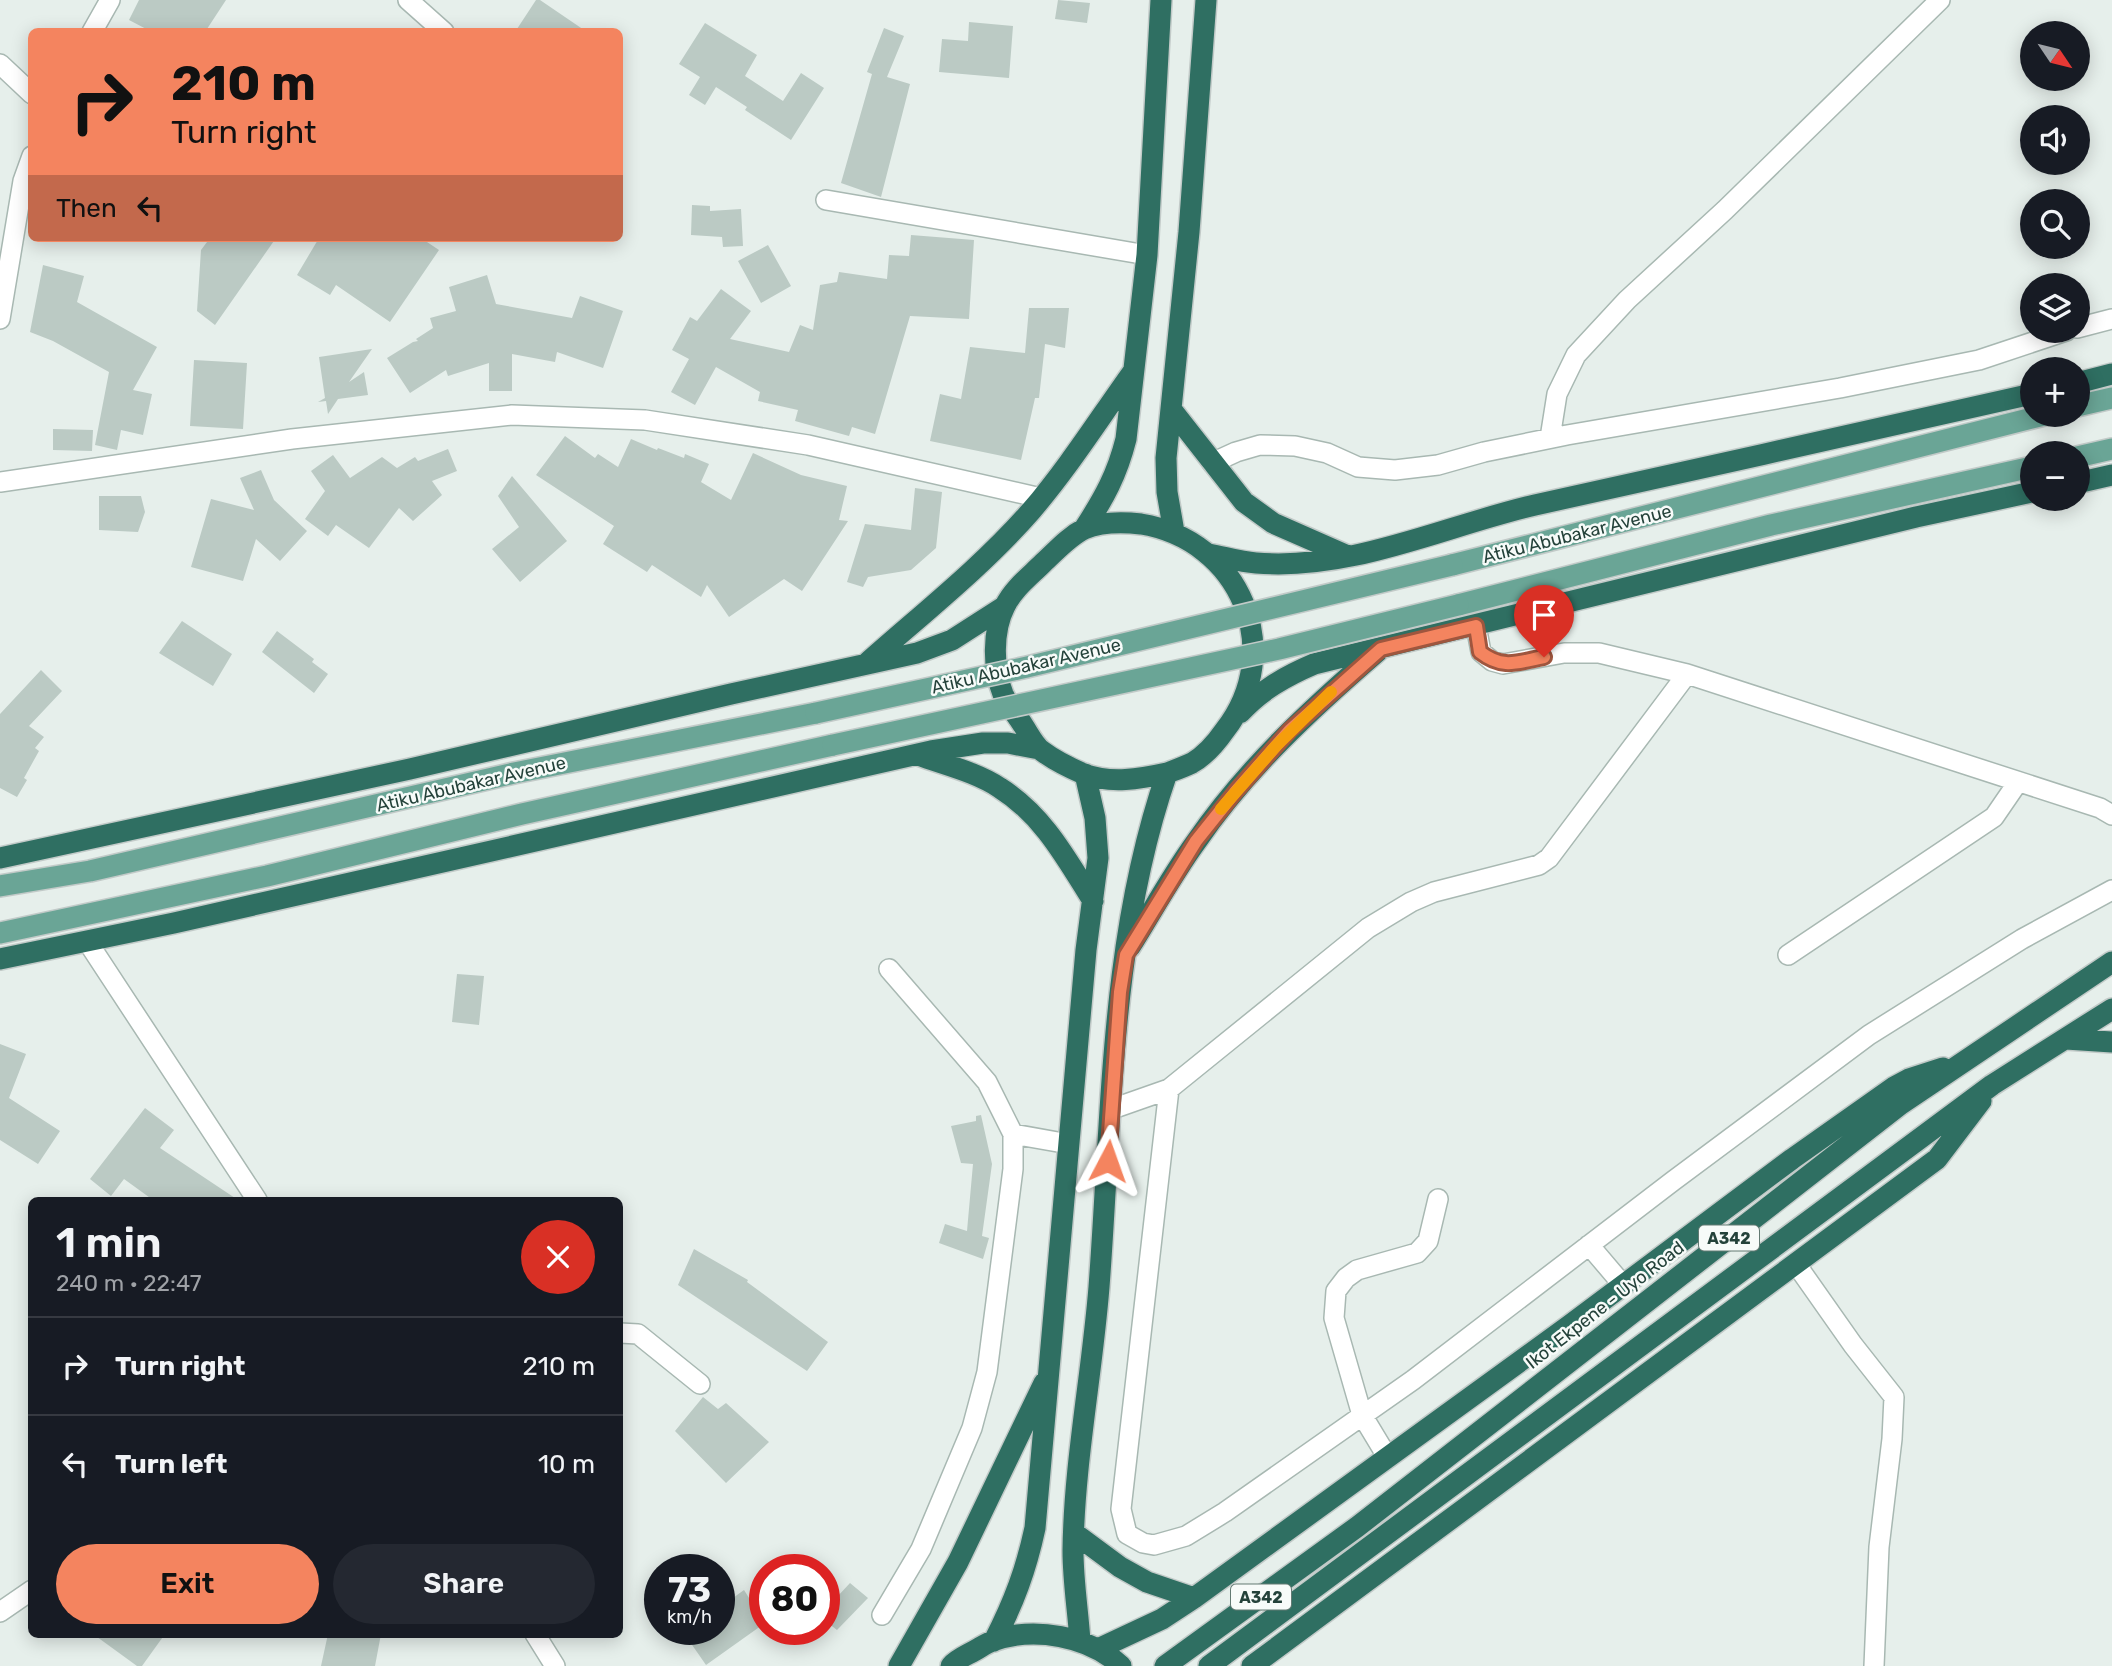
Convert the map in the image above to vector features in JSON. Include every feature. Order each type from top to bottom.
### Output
[{"type":"highway","points":[[1161,0],[1147,255],[1126,439],[1119,467],[1108,491],[1084,529],[1061,545],[1023,582],[1005,606],[998,629],[997,674],[1004,696],[1039,749],[1053,759],[1085,774],[1112,780],[1140,779],[1167,773],[1193,762],[1212,748],[1252,699],[1293,673],[1314,664],[1916,517],[2020,495]]},
{"type":"highway","points":[[1174,532],[1167,492],[1166,458],[1189,232],[1206,0]]},
{"type":"highway","points":[[863,666],[985,558],[1041,498],[1133,371]]},
{"type":"highway","points":[[2090,380],[2112,374]]},
{"type":"highway","points":[[1209,554],[1257,563],[1285,563],[1348,556],[1531,506],[2020,397]]},
{"type":"highway","points":[[1171,409],[1244,502],[1273,523],[1348,556]]},
{"type":"highway","points":[[2090,480],[2112,475]]},
{"type":"highway","points":[[1084,529],[1129,523],[1174,532],[1209,554],[1229,575],[1248,614],[1253,658],[1243,701],[1233,720]]},
{"type":"highway","points":[[0,858],[384,775],[917,653],[952,640],[1005,606]]},
{"type":"highway","points":[[1126,955],[1196,841],[1236,791],[1290,730],[1381,649]]},
{"type":"highway","points":[[0,959],[635,820],[916,755],[983,743],[1008,743],[1039,749]]},
{"type":"highway","points":[[916,755],[986,780],[1019,802],[1054,838],[1093,901]]},
{"type":"highway","points":[[1089,1645],[1073,1553],[1099,1290],[1120,992],[1137,877],[1152,816],[1167,773]]},
{"type":"highway","points":[[993,1640],[1027,1567],[1035,1528],[1098,858],[1085,774]]},
{"type":"highway","name":"Ikot Ekpene - Uyo Road","points":[[1165,1666],[1357,1527],[1901,1104],[2112,962]]},
{"type":"highway","name":"A342","points":[[1209,1666],[1992,1085],[2112,1009]]},
{"type":"highway","points":[[2067,1039],[2112,1042]]},
{"type":"highway","points":[[1089,1645],[1162,1619],[1194,1598],[1894,1087],[1909,1079],[1968,1060]]},
{"type":"highway","points":[[1252,1666],[1937,1159],[1992,1085]]},
{"type":"highway","points":[[899,1666],[958,1562],[1051,1368]]},
{"type":"highway","points":[[1074,1533],[1120,1567],[1147,1582],[1194,1598]]},
{"type":"highway","points":[[951,1666],[956,1660],[993,1640],[1037,1633],[1089,1645],[1121,1666]]},
{"type":"highway","points":[[1272,1666],[1287,1641]]},
{"type":"main road","points":[[2090,403],[2112,398]]},
{"type":"main road","name":"Atiku Abubakar Avenue","points":[[0,886],[103,868],[514,773],[816,713],[1027,667],[1452,565],[2020,421]]},
{"type":"main road","points":[[2090,454],[2112,449]]},
{"type":"main road","name":"Atiku Abubakar Avenue","points":[[0,933],[267,876],[522,814],[1279,649],[1771,525],[2020,470]]},
{"type":"street","points":[[94,28],[110,0]]},
{"type":"street","points":[[408,0],[440,28]]},
{"type":"street","points":[[1550,439],[1558,394],[1576,355],[1627,300],[1735,200],[1940,0]]},
{"type":"street","points":[[0,64],[28,89]]},
{"type":"street","points":[[0,319],[23,181],[28,167]]},
{"type":"street","points":[[826,200],[1147,255]]},
{"type":"street","points":[[2090,325],[2112,319]]},
{"type":"street","points":[[1212,463],[1260,445],[1295,446],[1326,453],[1358,467],[1395,470],[1438,465],[1484,452],[1661,417],[1840,388],[1979,360],[2030,343]]},
{"type":"street","points":[[0,482],[292,439],[512,415],[645,420],[808,445],[1041,498]]},
{"type":"street","points":[[1476,626],[1480,652],[1492,661],[1503,664],[1564,653],[1599,653],[1687,674],[2101,808],[2112,815]]},
{"type":"street","points":[[1112,1109],[1169,1089],[1368,928],[1411,901],[1434,891],[1539,865],[1549,858],[1687,674]]},
{"type":"street","points":[[1788,956],[1994,817],[2018,782]]},
{"type":"street","points":[[1169,1089],[1121,1509],[1128,1534],[1143,1543],[1154,1545],[1185,1535],[1225,1512],[1412,1380],[1869,1035],[2011,945],[2112,890]]},
{"type":"street","points":[[87,941],[255,1197]]},
{"type":"street","points":[[882,1615],[920,1549],[972,1428],[987,1372],[1013,1169],[1013,1134],[987,1082],[889,970]]},
{"type":"street","points":[[1013,1134],[1069,1144]]},
{"type":"street","points":[[1388,1458],[1362,1415],[1334,1318],[1336,1291],[1346,1278],[1357,1270],[1417,1253],[1428,1241],[1438,1199]]},
{"type":"street","points":[[1590,1245],[1623,1285]]},
{"type":"street","points":[[1796,1264],[1853,1345],[1894,1397],[1892,1439],[1879,1547],[1874,1666]]},
{"type":"street","points":[[623,1333],[638,1334],[700,1384]]},
{"type":"street","points":[[0,1612],[28,1593]]},
{"type":"street","points":[[538,1638],[555,1666]]},
{"type":"building","points":[[139,0],[226,0],[208,28],[144,28],[129,20]]},
{"type":"building","points":[[536,0],[540,0],[581,28],[518,28]]},
{"type":"building","points":[[1058,0],[1090,3],[1087,23],[1055,19]]},
{"type":"building","points":[[969,22],[1013,26],[1009,78],[939,72],[942,39],[968,41]]},
{"type":"building","points":[[705,23],[757,55],[745,76],[783,101],[801,73],[824,88],[791,140],[716,87],[705,105],[689,95],[700,77],[679,64]]},
{"type":"building","points":[[884,28],[904,36],[887,77],[910,84],[881,197],[841,183],[872,74],[867,72]]},
{"type":"building","points":[[692,205],[710,206],[710,211],[741,209],[743,246],[723,247],[722,237],[691,235]]},
{"type":"building","points":[[911,235],[974,240],[969,319],[910,316],[875,434],[852,427],[849,436],[795,421],[798,410],[758,401],[760,392],[716,367],[695,405],[671,392],[689,359],[672,350],[690,317],[697,321],[721,289],[751,311],[730,339],[789,352],[800,325],[813,330],[820,285],[837,282],[839,272],[887,279],[889,255],[909,256]]},
{"type":"building","points":[[207,242],[273,242],[215,325],[197,311],[201,250]]},
{"type":"building","points":[[317,242],[427,242],[439,250],[390,322],[336,285],[330,295],[297,275]]},
{"type":"building","points":[[768,245],[791,286],[761,303],[738,261]]},
{"type":"building","points":[[43,265],[84,276],[77,302],[157,347],[133,390],[152,394],[143,435],[121,430],[117,450],[95,445],[109,372],[53,341],[30,332]]},
{"type":"building","points":[[487,275],[496,304],[572,318],[580,296],[623,311],[603,368],[557,352],[555,362],[512,354],[512,391],[489,391],[489,363],[448,376],[446,370],[410,393],[387,358],[418,341],[416,339],[433,328],[430,318],[456,311],[449,287]]},
{"type":"building","points":[[1029,308],[1069,308],[1065,348],[1045,344],[1039,398],[1035,398],[1021,460],[930,441],[940,394],[961,399],[970,347],[1025,353]]},
{"type":"building","points":[[372,349],[349,382],[364,372],[368,395],[338,399],[328,414],[326,401],[318,402],[325,398],[319,357]]},
{"type":"building","points":[[194,360],[247,363],[243,429],[190,426]]},
{"type":"building","points":[[53,429],[93,430],[92,451],[53,450]]},
{"type":"building","points":[[565,436],[595,458],[598,454],[618,467],[631,439],[684,458],[685,454],[709,464],[701,482],[731,500],[753,453],[801,475],[847,486],[839,520],[848,521],[802,591],[784,579],[729,617],[707,585],[701,597],[652,565],[647,572],[603,544],[614,526],[536,475]]},
{"type":"building","points":[[448,449],[457,471],[432,481],[442,495],[413,521],[399,508],[369,548],[336,525],[328,536],[305,519],[325,491],[311,471],[333,455],[350,478],[382,457],[397,468],[415,457],[418,461]]},
{"type":"building","points":[[261,470],[274,500],[307,531],[280,561],[256,539],[243,581],[191,567],[211,499],[254,510],[240,478]]},
{"type":"building","points":[[512,476],[567,541],[520,582],[492,549],[519,527],[498,496]]},
{"type":"building","points":[[915,488],[942,492],[936,548],[911,570],[868,577],[863,587],[847,582],[865,524],[911,530]]},
{"type":"building","points":[[99,496],[141,496],[145,512],[138,532],[99,530]]},
{"type":"building","points":[[182,621],[232,654],[213,686],[159,653]]},
{"type":"building","points":[[277,631],[314,659],[312,662],[328,674],[314,693],[262,652]]},
{"type":"building","points":[[41,670],[62,691],[29,726],[44,737],[35,748],[39,751],[17,797],[0,788],[0,714]]},
{"type":"building","points":[[457,974],[484,976],[479,1025],[452,1022]]},
{"type":"building","points":[[0,1044],[26,1054],[9,1098],[60,1131],[38,1164],[0,1140]]},
{"type":"building","points":[[145,1108],[174,1130],[160,1148],[234,1197],[149,1197],[124,1179],[111,1196],[90,1179]]},
{"type":"building","points":[[981,1115],[992,1164],[982,1236],[989,1238],[983,1259],[939,1243],[945,1224],[967,1231],[973,1164],[961,1163],[951,1126],[976,1121],[976,1116]]},
{"type":"building","points":[[694,1249],[748,1280],[747,1282],[828,1342],[807,1371],[678,1285]]},
{"type":"building","points":[[703,1397],[718,1409],[726,1403],[769,1442],[726,1483],[675,1431]]},
{"type":"building","points":[[850,1583],[868,1598],[840,1627],[840,1594]]},
{"type":"building","points":[[744,1590],[749,1598],[749,1634],[735,1644],[735,1596]]},
{"type":"building","points":[[98,1638],[162,1638],[142,1666],[137,1666]]},
{"type":"building","points":[[327,1638],[380,1638],[375,1666],[321,1666]]},
{"type":"building","points":[[692,1645],[734,1645],[706,1665]]},
{"type":"slow traffic","points":[[1221,809],[1290,730],[1331,692]]},
{"type":"route","points":[[1108,1161],[1120,992],[1126,955],[1196,841],[1261,761],[1290,730],[1381,649],[1476,626],[1480,652],[1492,661],[1503,664],[1544,657]]}]
